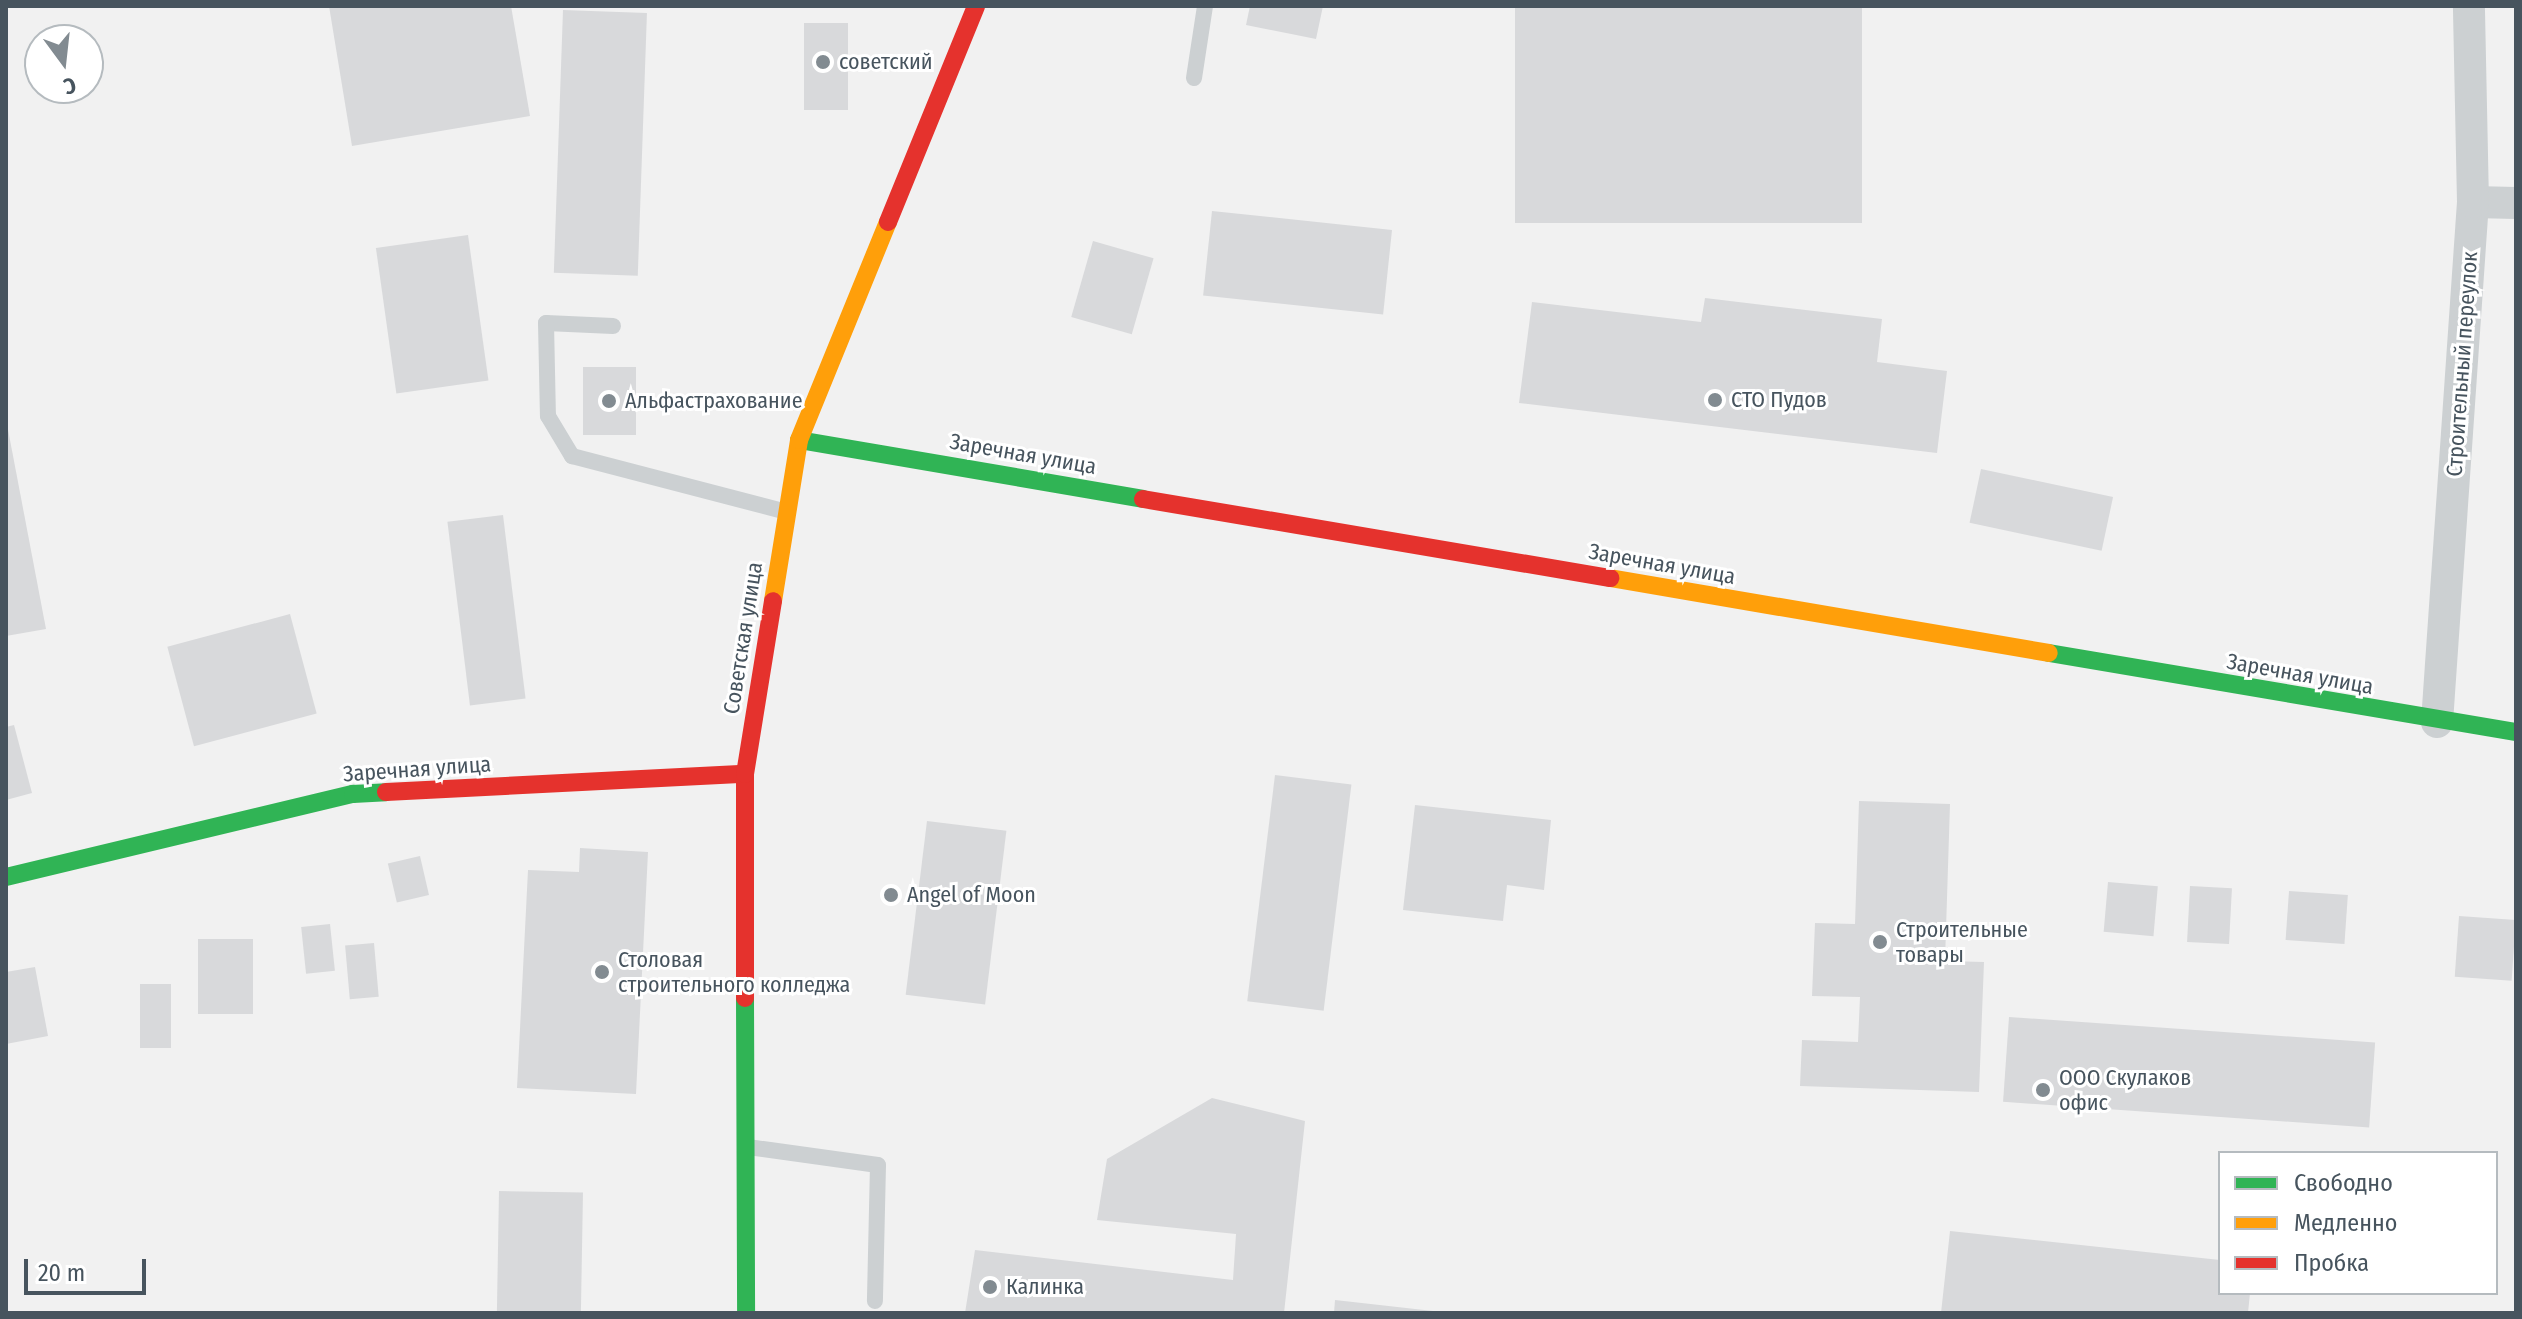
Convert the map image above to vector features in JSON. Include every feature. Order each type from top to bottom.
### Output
[{"type":"main road","name":"Советская улица","points":[[746,1313],[745,774],[799,440],[976,6]]},
{"type":"main road","name":"Заречная улица","points":[[799,440],[2437,722],[2516,732]]},
{"type":"main road","name":"Заречная улица","points":[[6,877],[353,794],[745,774]]},
{"type":"street","name":"Строительный переулок","points":[[2437,722],[2473,202],[2469,6]]},
{"type":"street","points":[[2473,202],[2516,203]]},
{"type":"lane","points":[[1194,78],[1205,6]]},
{"type":"lane","points":[[613,326],[546,323],[548,416],[572,456],[788,512]]},
{"type":"lane","points":[[746,1147],[878,1165],[875,1301]]},
{"type":"building","points":[[329,6],[511,6],[530,116],[352,146]]},
{"type":"building","points":[[1250,6],[1323,6],[1316,39],[1246,25]]},
{"type":"building","points":[[1515,6],[1862,6],[1862,223],[1515,223]]},
{"type":"building","points":[[563,10],[647,13],[638,276],[554,273]]},
{"type":"building","points":[[804,23],[848,23],[848,110],[804,110]]},
{"type":"building","points":[[1212,211],[1392,230],[1383,314],[1203,296]]},
{"type":"building","points":[[468,235],[488,381],[396,394],[376,248]]},
{"type":"building","points":[[1093,241],[1154,258],[1132,334],[1071,317]]},
{"type":"building","points":[[1705,298],[1882,319],[1877,362],[1947,371],[1937,453],[1519,403],[1532,302],[1701,322]]},
{"type":"building","name":"Альфастрахование","points":[[583,367],[636,367],[636,435],[583,435]]},
{"type":"building","points":[[6,419],[46,629],[6,636]]},
{"type":"building","points":[[1981,469],[2113,497],[2102,551],[1970,523]]},
{"type":"building","points":[[503,515],[526,699],[470,705],[447,522]]},
{"type":"building","points":[[290,614],[317,713],[194,746],[167,647]]},
{"type":"building","points":[[14,725],[32,793],[6,800],[6,727]]},
{"type":"building","points":[[1275,775],[1351,784],[1324,1011],[1247,1001]]},
{"type":"building","name":"Строительные товары","points":[[1859,801],[1950,804],[1945,961],[1984,962],[1979,1092],[1800,1086],[1802,1040],[1858,1042],[1860,997],[1812,996],[1815,923],[1855,924]]},
{"type":"building","points":[[1415,805],[1551,820],[1544,890],[1507,885],[1503,921],[1403,910]]},
{"type":"building","points":[[927,821],[1006,831],[985,1004],[906,995]]},
{"type":"building","points":[[580,848],[648,852],[636,1094],[517,1088],[528,870],[579,872]]},
{"type":"building","points":[[420,856],[429,895],[397,902],[388,863]]},
{"type":"building","points":[[2108,882],[2158,886],[2153,936],[2104,932]]},
{"type":"building","points":[[2190,886],[2232,888],[2229,944],[2187,942]]},
{"type":"building","points":[[2289,891],[2348,895],[2344,944],[2286,940]]},
{"type":"building","points":[[2459,916],[2516,920],[2512,981],[2455,977]]},
{"type":"building","points":[[330,924],[335,971],[306,974],[301,927]]},
{"type":"building","points":[[198,939],[253,939],[253,1014],[198,1014]]},
{"type":"building","points":[[374,943],[379,997],[350,999],[345,946]]},
{"type":"building","points":[[35,967],[48,1036],[6,1044],[6,972]]},
{"type":"building","points":[[140,984],[171,984],[171,1048],[140,1048]]},
{"type":"building","points":[[2009,1017],[2375,1043],[2369,1127],[2003,1102]]},
{"type":"building","points":[[1212,1098],[1305,1121],[1284,1313],[965,1313],[975,1250],[1233,1280],[1236,1234],[1097,1220],[1107,1159]]},
{"type":"building","points":[[499,1191],[583,1192],[581,1313],[497,1313]]},
{"type":"building","points":[[1950,1231],[2218,1260],[2218,1295],[2250,1295],[2248,1313],[1941,1313]]},
{"type":"building","points":[[1335,1300],[1433,1311],[1433,1313],[1334,1313]]},
{"type":"traffic: fast","points":[[799,440],[1143,499]]},
{"type":"traffic: fast","points":[[2049,653],[2516,732]]},
{"type":"traffic: fast","points":[[6,877],[353,794],[386,792]]},
{"type":"traffic: fast","points":[[745,998],[746,1313]]},
{"type":"traffic: slow","points":[[773,601],[799,440],[888,222]]},
{"type":"traffic: slow","points":[[1610,578],[2049,653]]},
{"type":"traffic: jam","points":[[888,222],[976,6]]},
{"type":"traffic: jam","points":[[1143,499],[1610,578]]},
{"type":"traffic: jam","points":[[745,998],[745,774],[773,601]]},
{"type":"traffic: jam","points":[[386,792],[745,774]]},
{"type":"place","name":"советский","points":[[823,62]]},
{"type":"place","name":"СТО Пудов","points":[[1715,400]]},
{"type":"place","name":"Альфастрахование","points":[[609,401]]},
{"type":"place","name":"Angel of Moon","points":[[891,895]]},
{"type":"place","name":"Строительные товары","points":[[1880,942]]},
{"type":"place","name":"Столовая строительного колледжа","points":[[602,972]]},
{"type":"place","name":"ООО Скулаков офис","points":[[2043,1090]]},
{"type":"place","name":"Калинка","points":[[990,1287]]}]
